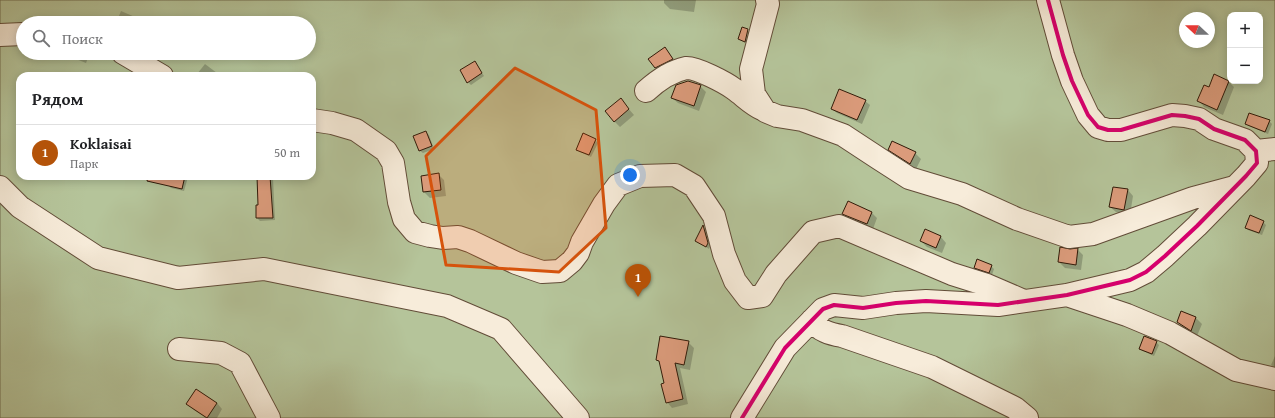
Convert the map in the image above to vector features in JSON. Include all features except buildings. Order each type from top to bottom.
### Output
[{"type":"street","points":[[765,110],[754,94],[751,69],[768,4],[767,0]]},
{"type":"street","points":[[742,418],[786,348],[823,309],[834,305],[863,308],[896,303],[926,301],[998,305],[1067,295],[1130,280],[1146,272],[1197,226],[1257,163],[1266,150],[1245,140],[1214,129],[1199,119],[1172,115],[1121,130],[1108,130],[1098,127],[1088,115],[1072,81],[1063,55],[1048,0]]},
{"type":"street","points":[[0,35],[16,34]]},
{"type":"street","points":[[136,60],[155,72]]},
{"type":"street","points":[[646,91],[660,79],[688,68],[711,75],[733,88],[754,105],[776,116],[802,120],[843,135],[909,178],[962,194],[1017,219],[1069,237],[1093,234],[1193,198],[1234,187]]},
{"type":"street","points":[[316,121],[332,123],[356,130],[386,151],[393,163],[399,202],[404,219],[415,232],[443,238],[458,237],[470,240],[516,263],[542,272],[560,271],[572,261],[578,253],[582,242],[604,204],[618,185],[640,176],[675,175],[694,186],[714,216],[724,254],[735,281],[748,298],[762,296],[776,274],[813,232],[839,226],[952,274],[987,285],[1024,301]]},
{"type":"street","points":[[0,187],[20,207],[98,258],[178,278],[264,270],[448,306],[501,329],[578,418]]},
{"type":"street","points":[[1067,295],[1127,314],[1170,333],[1236,370],[1275,379]]},
{"type":"street","points":[[812,320],[816,326],[830,334],[842,336],[932,366],[1015,408],[1027,418]]},
{"type":"street","points":[[179,349],[221,353],[240,363],[269,418]]},
{"type":"highlighted area","points":[[515,68],[596,110],[606,228],[559,272],[446,265],[426,156]]},
{"type":"green space","points":[[0,0],[1275,0],[1275,418],[0,418]]},
{"type":"cycle path","points":[[742,418],[785,348],[823,309],[834,305],[863,308],[896,303],[926,301],[998,305],[1067,295],[1130,280],[1146,272],[1165,256],[1197,226],[1257,163],[1256,151],[1245,140],[1214,129],[1199,119],[1172,115],[1121,130],[1108,130],[1098,127],[1088,115],[1072,81],[1063,55],[1048,0]]},
{"type":"place","name":"Koklaisai","points":[[638,297]]}]
